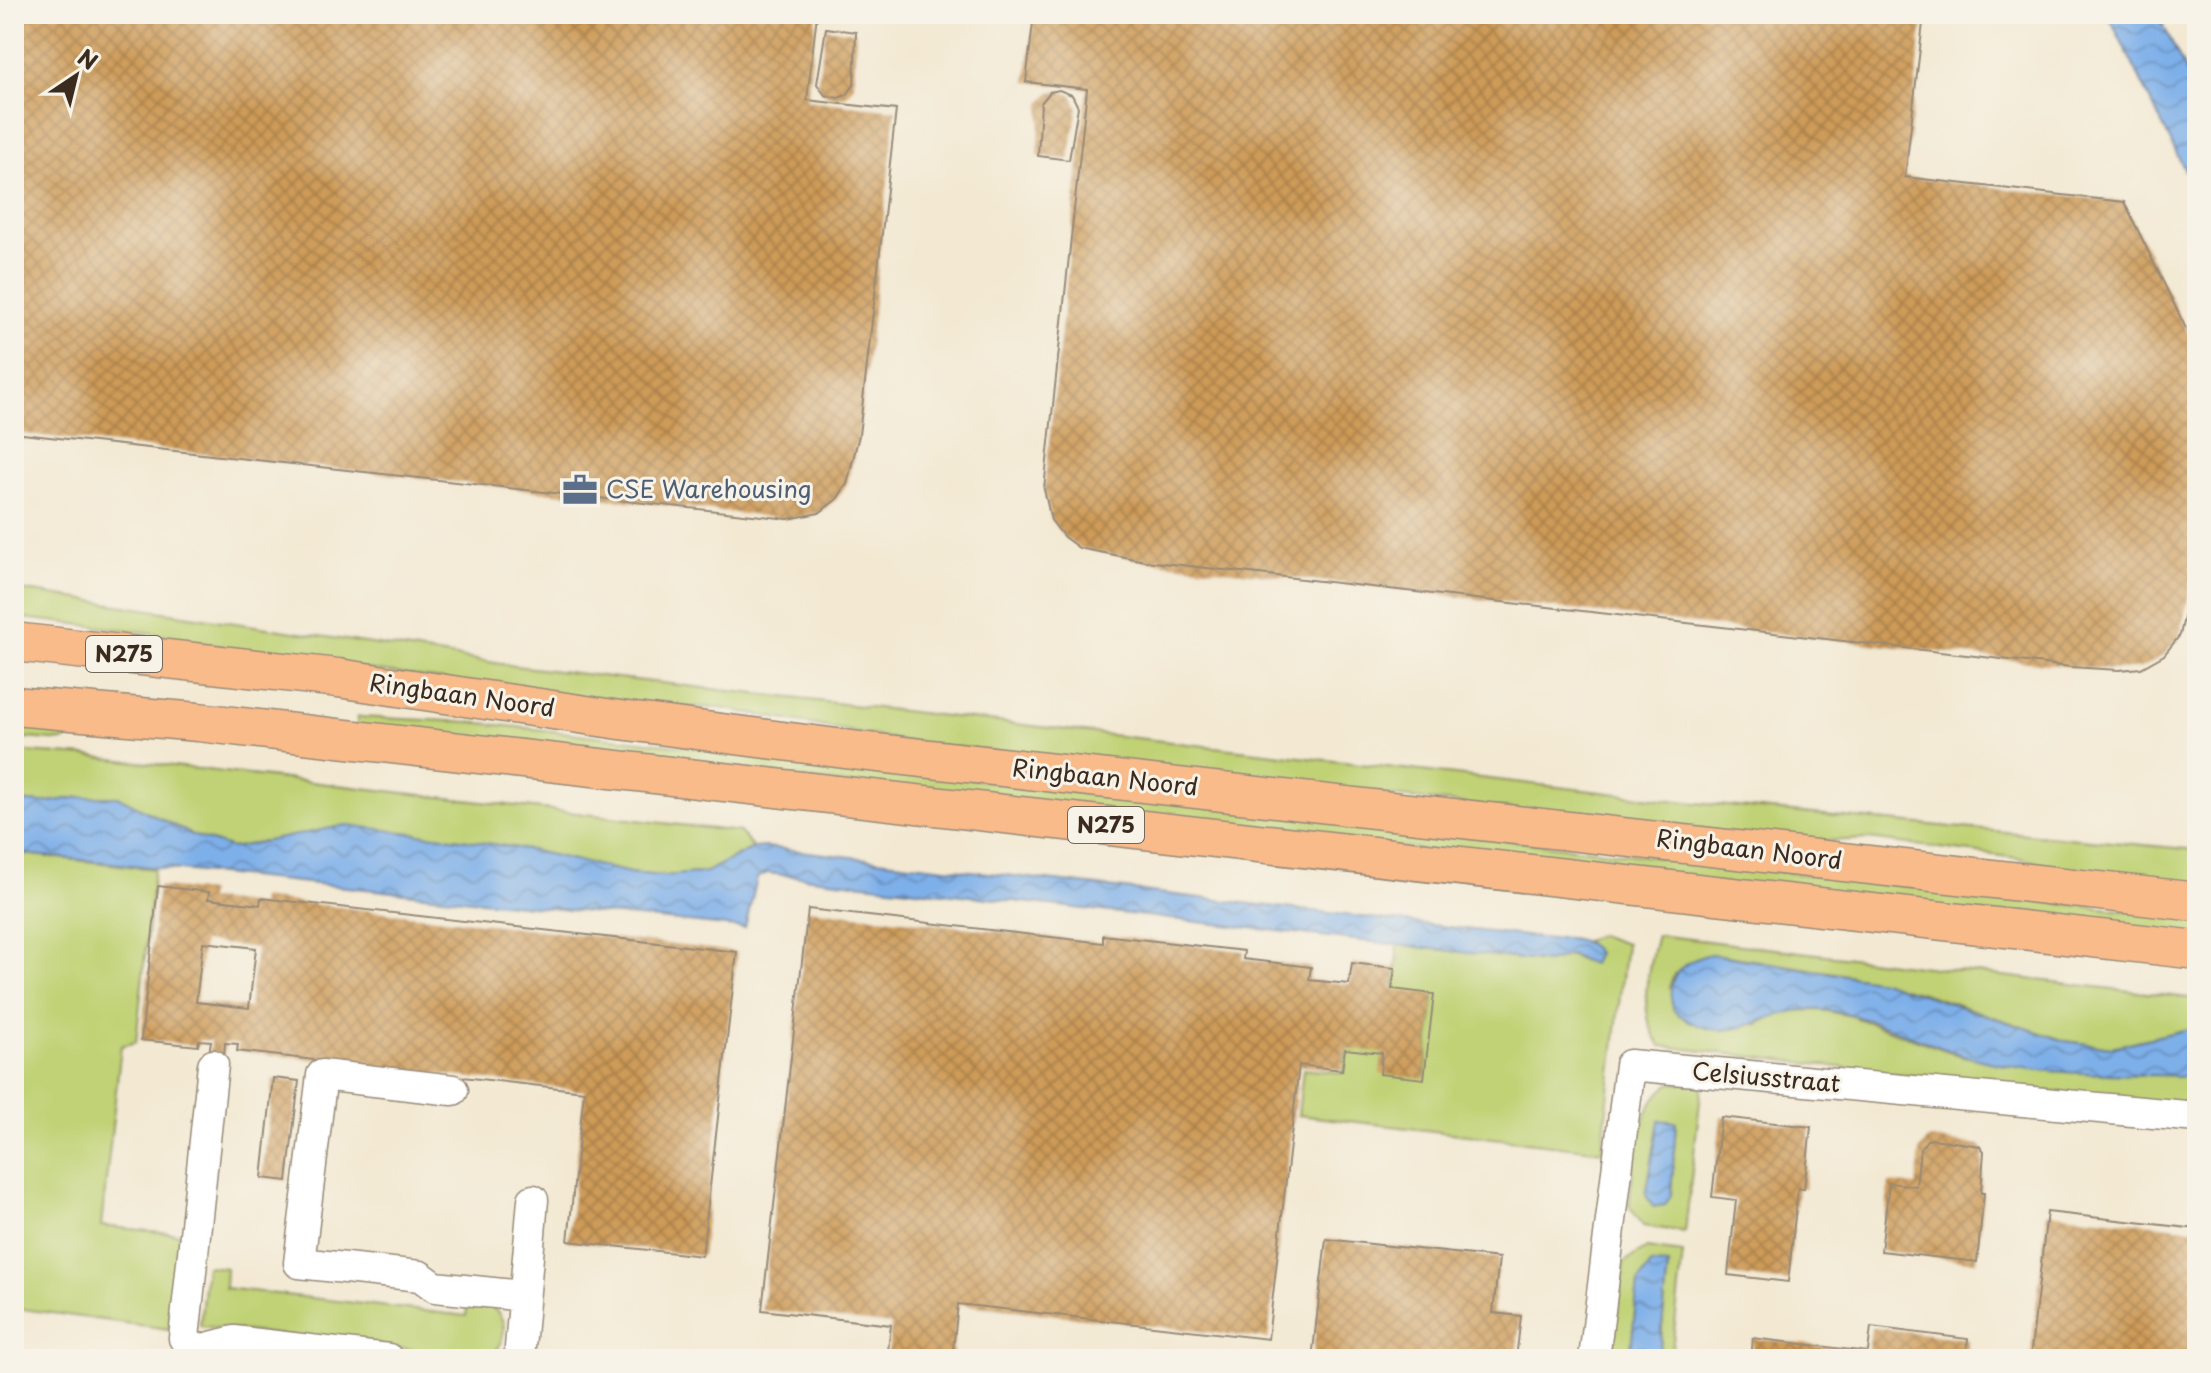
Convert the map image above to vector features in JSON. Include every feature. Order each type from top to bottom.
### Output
[{"type":"main road","name":"Ringbaan Noord","points":[[14,642],[338,678],[620,720],[860,751],[2197,902]]},
{"type":"main road","name":"Ringbaan Noord","points":[[14,706],[198,722],[2197,950]]},
{"type":"street","points":[[213,1065],[184,1338],[192,1355],[234,1341],[388,1359]]},
{"type":"street","name":"Celsiusstraat","points":[[1594,1359],[1630,1065],[2197,1117]]},
{"type":"street","points":[[453,1090],[322,1075],[299,1263],[420,1276],[435,1287],[524,1296]]},
{"type":"street","points":[[519,1359],[533,1200]]},
{"type":"green space","points":[[14,589],[515,666],[1696,803],[2197,850],[2197,890],[2095,879],[2025,859],[1869,839],[1802,842],[904,741],[721,708],[620,705],[259,654],[146,632],[14,617]]},
{"type":"green space","points":[[358,717],[472,722],[2197,919],[2197,938],[356,728]]},
{"type":"green space","points":[[14,722],[70,737],[63,741],[14,737]]},
{"type":"green space","points":[[14,751],[87,756],[740,832],[753,848],[706,872],[665,876],[630,873],[530,850],[461,839],[346,826],[232,848],[192,835],[118,797],[81,797],[42,803],[14,801]]},
{"type":"green space","points":[[14,853],[154,869],[136,1042],[121,1046],[101,1226],[180,1234],[169,1329],[14,1308]]},
{"type":"green space","points":[[1599,935],[1626,944],[1602,1151],[1298,1115],[1303,1069],[1344,1073],[1347,1047],[1385,1051],[1383,1072],[1425,1076],[1434,996],[1394,991],[1398,945],[1548,962],[1569,955],[1581,961],[1597,953],[1584,941]]},
{"type":"green space","points":[[1657,935],[2197,999],[2197,1027],[2112,1047],[2065,1041],[1923,993],[1848,975],[1722,955],[1674,974],[1669,987],[1757,1025],[1783,1011],[1822,1010],[1851,1016],[1962,1056],[2197,1077],[2197,1109],[1661,1046],[1649,1021],[1646,993]]},
{"type":"green space","points":[[1670,1083],[1702,1084],[1685,1232],[1644,1226],[1629,1206],[1642,1123],[1658,1095]],"holes":[[[1659,1121],[1676,1123],[1671,1195]]]},
{"type":"green space","points":[[1647,1248],[1683,1253],[1671,1359],[1659,1359],[1668,1266],[1638,1283],[1630,1359],[1612,1359],[1624,1262]]},
{"type":"green space","points":[[206,1266],[226,1268],[225,1288],[466,1316],[469,1293],[497,1312],[504,1327],[503,1336],[491,1358],[200,1326]]},
{"type":"water","points":[[2108,14],[2158,14],[2197,94],[2197,195]]},
{"type":"water","points":[[81,797],[119,797],[192,835],[232,848],[346,825],[530,850],[630,873],[665,876],[706,872],[753,848],[766,847],[1551,939],[1571,938],[1588,944],[1597,953],[1592,964],[1569,955],[1548,962],[767,873],[757,878],[745,928],[14,853],[14,801],[42,803]]},
{"type":"water","points":[[1711,954],[1882,981],[2065,1041],[2112,1047],[2197,1027],[2197,1077],[2064,1072],[2011,1066],[1965,1056],[1863,1018],[1822,1010],[1801,1010],[1748,1026],[1714,1029],[1695,1024],[1674,1011],[1671,1000],[1677,973],[1691,961]]},
{"type":"water","points":[[1659,1120],[1676,1122],[1671,1195],[1665,1205],[1653,1207],[1646,1195]]},
{"type":"water","points":[[1651,1264],[1668,1265],[1659,1359],[1630,1359],[1638,1283]]},
{"type":"building","points":[[14,14],[817,14],[807,100],[896,110],[859,435],[847,484],[837,499],[819,513],[788,519],[14,433]]},
{"type":"building","points":[[1034,14],[1924,14],[1905,177],[2124,202],[2197,351],[2197,535],[2191,587],[2180,635],[2164,655],[2141,668],[2071,667],[1145,561],[1079,548],[1064,537],[1051,520],[1044,489],[1087,89],[1026,82]]},
{"type":"building","points":[[826,28],[856,32],[854,85],[847,95],[838,98],[825,95],[817,84]]},
{"type":"building","points":[[1059,90],[1072,95],[1078,107],[1069,160],[1038,156],[1041,103],[1050,92]]},
{"type":"building","points":[[158,886],[209,892],[208,899],[260,905],[261,898],[737,952],[702,1256],[568,1241],[584,1091],[237,1051],[238,1044],[225,1043],[224,1056],[209,1054],[211,1041],[199,1040],[198,1046],[141,1040]],"holes":[[[203,942],[256,948],[249,1008],[196,1002]]]},
{"type":"building","points":[[808,909],[1103,943],[1103,935],[1244,951],[1243,959],[1311,967],[1309,980],[1349,984],[1352,963],[1395,968],[1392,989],[1434,994],[1424,1079],[1380,1074],[1382,1053],[1345,1049],[1342,1070],[1299,1065],[1268,1339],[958,1304],[952,1359],[887,1359],[891,1325],[762,1310]]},
{"type":"building","points":[[273,1078],[299,1081],[287,1181],[262,1178]]},
{"type":"building","points":[[1721,1117],[1811,1127],[1804,1189],[1798,1188],[1788,1282],[1728,1275],[1736,1200],[1712,1197]]},
{"type":"building","points":[[1927,1140],[1980,1146],[1984,1151],[1981,1193],[1984,1193],[1977,1262],[1881,1251],[1889,1183],[1916,1186],[1920,1150]]},
{"type":"building","points":[[2047,1212],[2197,1229],[2197,1359],[2030,1359]]},
{"type":"building","points":[[1326,1239],[1499,1258],[1493,1313],[1521,1316],[1516,1359],[1312,1359]]},
{"type":"building","points":[[1871,1327],[1968,1339],[1965,1359],[1751,1359],[1753,1338],[1868,1352]]},
{"type":"place","name":"CSE Warehousing","points":[[580,490]]}]
